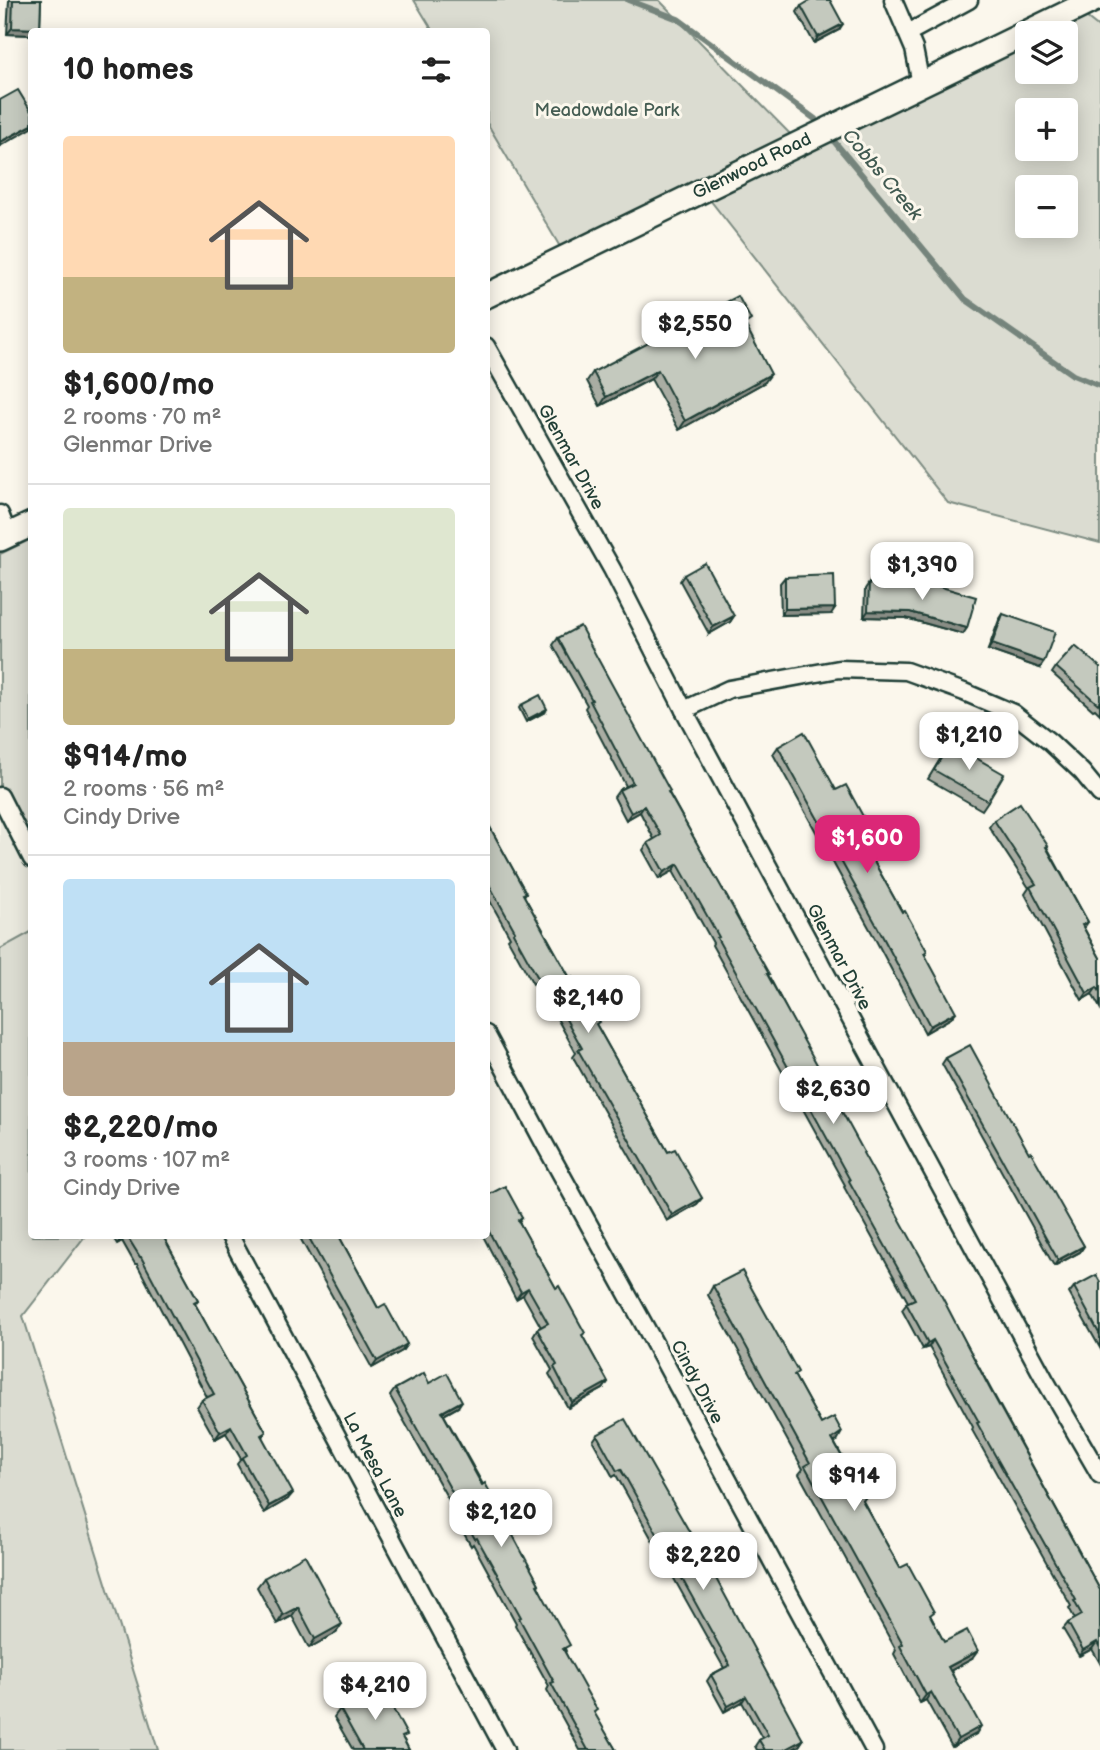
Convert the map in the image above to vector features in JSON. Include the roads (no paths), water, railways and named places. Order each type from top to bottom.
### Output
[{"type":"main road","name":"Glenwood Road","points":[[490,294],[1094,0]]},
{"type":"main road","points":[[3,529],[28,525]]},
{"type":"street","points":[[893,0],[914,49],[921,84]]},
{"type":"street","points":[[908,33],[969,0]]},
{"type":"street","name":"Glenmar Drive","points":[[490,353],[612,569],[684,710],[1045,1380],[1100,1475]]},
{"type":"street","points":[[684,710],[729,689],[839,669],[906,671],[1013,713],[1050,742],[1082,772],[1100,794]]},
{"type":"street","points":[[0,796],[28,851]]},
{"type":"street","name":"Cindy Drive","points":[[490,1042],[874,1750]]},
{"type":"street","name":"La Mesa Lane","points":[[232,1239],[505,1750]]},
{"type":"waterway","name":"Cobbs Creek","points":[[628,0],[678,19],[821,126]]},
{"type":"waterway","name":"Cobbs Creek","points":[[828,134],[965,299],[1073,375],[1100,386]]},
{"type":"park label","name":"Meadowdale Park","points":[[607,110]]}]
